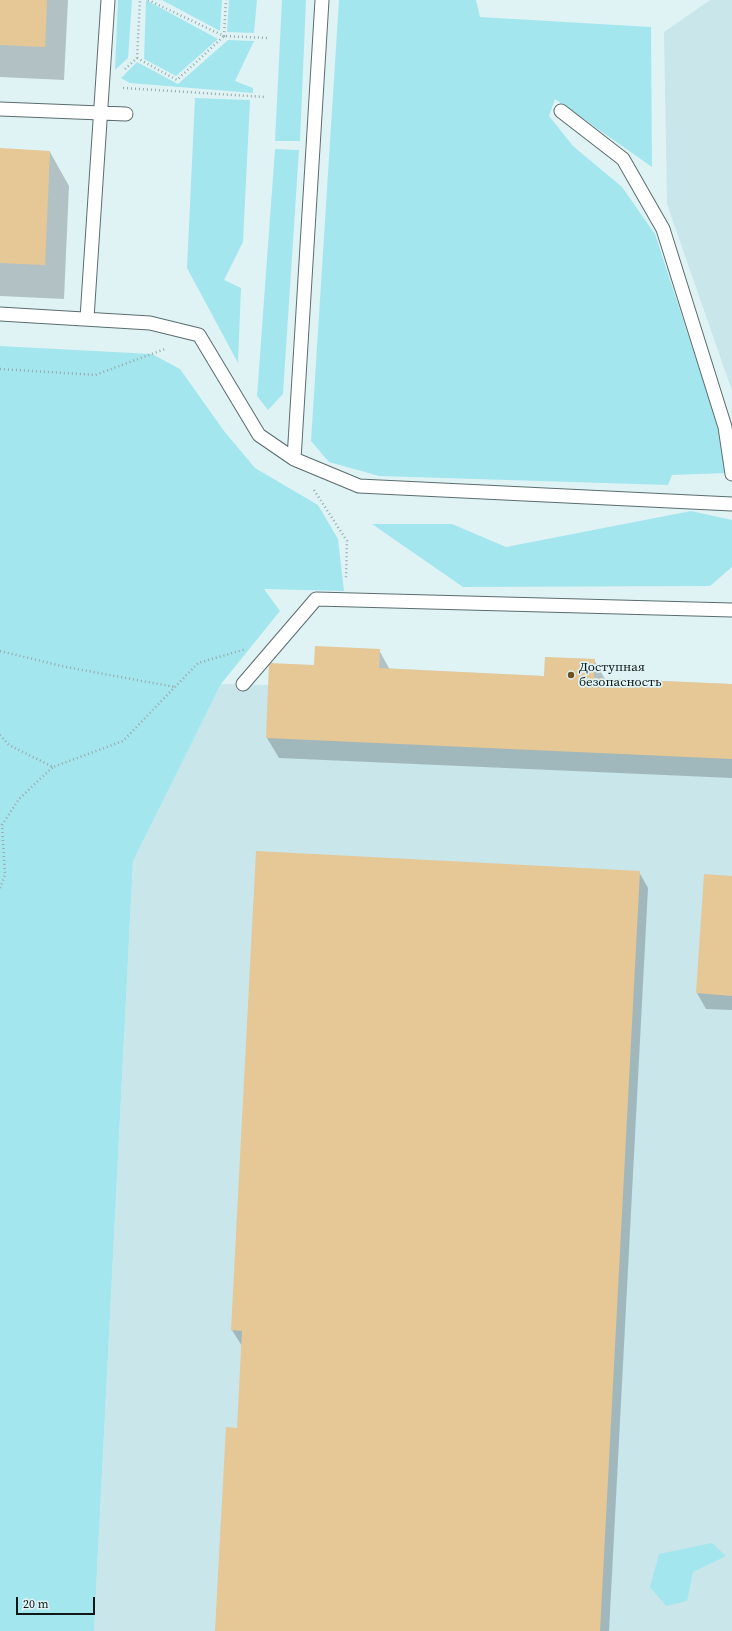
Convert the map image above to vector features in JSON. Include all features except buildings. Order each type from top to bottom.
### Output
[{"type":"lane","points":[[87,318],[108,0]]},
{"type":"lane","points":[[294,459],[322,0]]},
{"type":"lane","points":[[0,109],[126,114]]},
{"type":"lane","points":[[560,111],[623,159],[663,229],[725,427],[732,474]]},
{"type":"lane","points":[[0,314],[87,318],[150,323],[199,335],[259,435],[294,459],[359,486],[732,504]]},
{"type":"lane","points":[[243,684],[316,599],[732,610]]},
{"type":"path","points":[[121,72],[137,58],[140,0]]},
{"type":"path","points":[[148,0],[224,36],[268,38]]},
{"type":"path","points":[[137,58],[177,80],[224,36],[226,0]]},
{"type":"path","points":[[119,83],[124,88],[265,97]]},
{"type":"path","points":[[0,369],[95,375],[199,335]]},
{"type":"path","points":[[294,459],[347,541],[346,600]]},
{"type":"path","points":[[0,888],[5,875],[2,825],[19,799],[54,767],[123,741],[198,663],[248,648]]},
{"type":"path","points":[[0,651],[66,667],[175,687]]},
{"type":"path","points":[[0,735],[9,745],[54,767]]},
{"type":"shaded area","points":[[118,0],[132,0],[128,58],[115,70]]},
{"type":"shaded area","points":[[146,0],[218,39],[176,76],[144,59]]},
{"type":"shaded area","points":[[162,0],[222,0],[220,31]]},
{"type":"shaded area","points":[[229,0],[257,0],[254,33],[227,32]]},
{"type":"shaded area","points":[[282,0],[306,0],[300,141],[275,141]]},
{"type":"shaded area","points":[[339,0],[476,0],[480,17],[651,27],[652,167],[555,99],[549,116],[573,146],[622,187],[655,234],[719,429],[727,473],[672,475],[668,485],[379,476],[329,462],[311,441]]},
{"type":"shaded area","points":[[710,0],[732,0],[732,391],[667,204],[664,32]]},
{"type":"shaded area","points":[[228,40],[254,41],[235,81],[253,88],[253,93],[130,83],[121,78],[137,62],[178,84]]},
{"type":"shaded area","points":[[195,98],[250,100],[243,242],[224,280],[241,288],[238,363],[187,268]]},
{"type":"shaded area","points":[[275,149],[299,150],[283,394],[268,410],[257,396]]},
{"type":"shaded area","points":[[0,346],[152,354],[180,369],[224,431],[255,468],[318,505],[338,539],[344,591],[264,589],[280,611],[221,684],[133,861],[94,1631],[0,1631]]},
{"type":"shaded area","points":[[691,511],[732,520],[732,567],[710,586],[463,587],[372,524],[452,524],[506,547]]},
{"type":"shaded area","points":[[545,657],[595,659],[594,678],[732,684],[732,1631],[94,1631],[133,861],[221,684],[268,685],[379,668],[544,676]]},
{"type":"shaded area","points":[[712,1543],[726,1556],[693,1572],[687,1601],[666,1606],[650,1587],[659,1554]]},
{"type":"place","name":"Доступная безопасность","points":[[571,675]]}]
